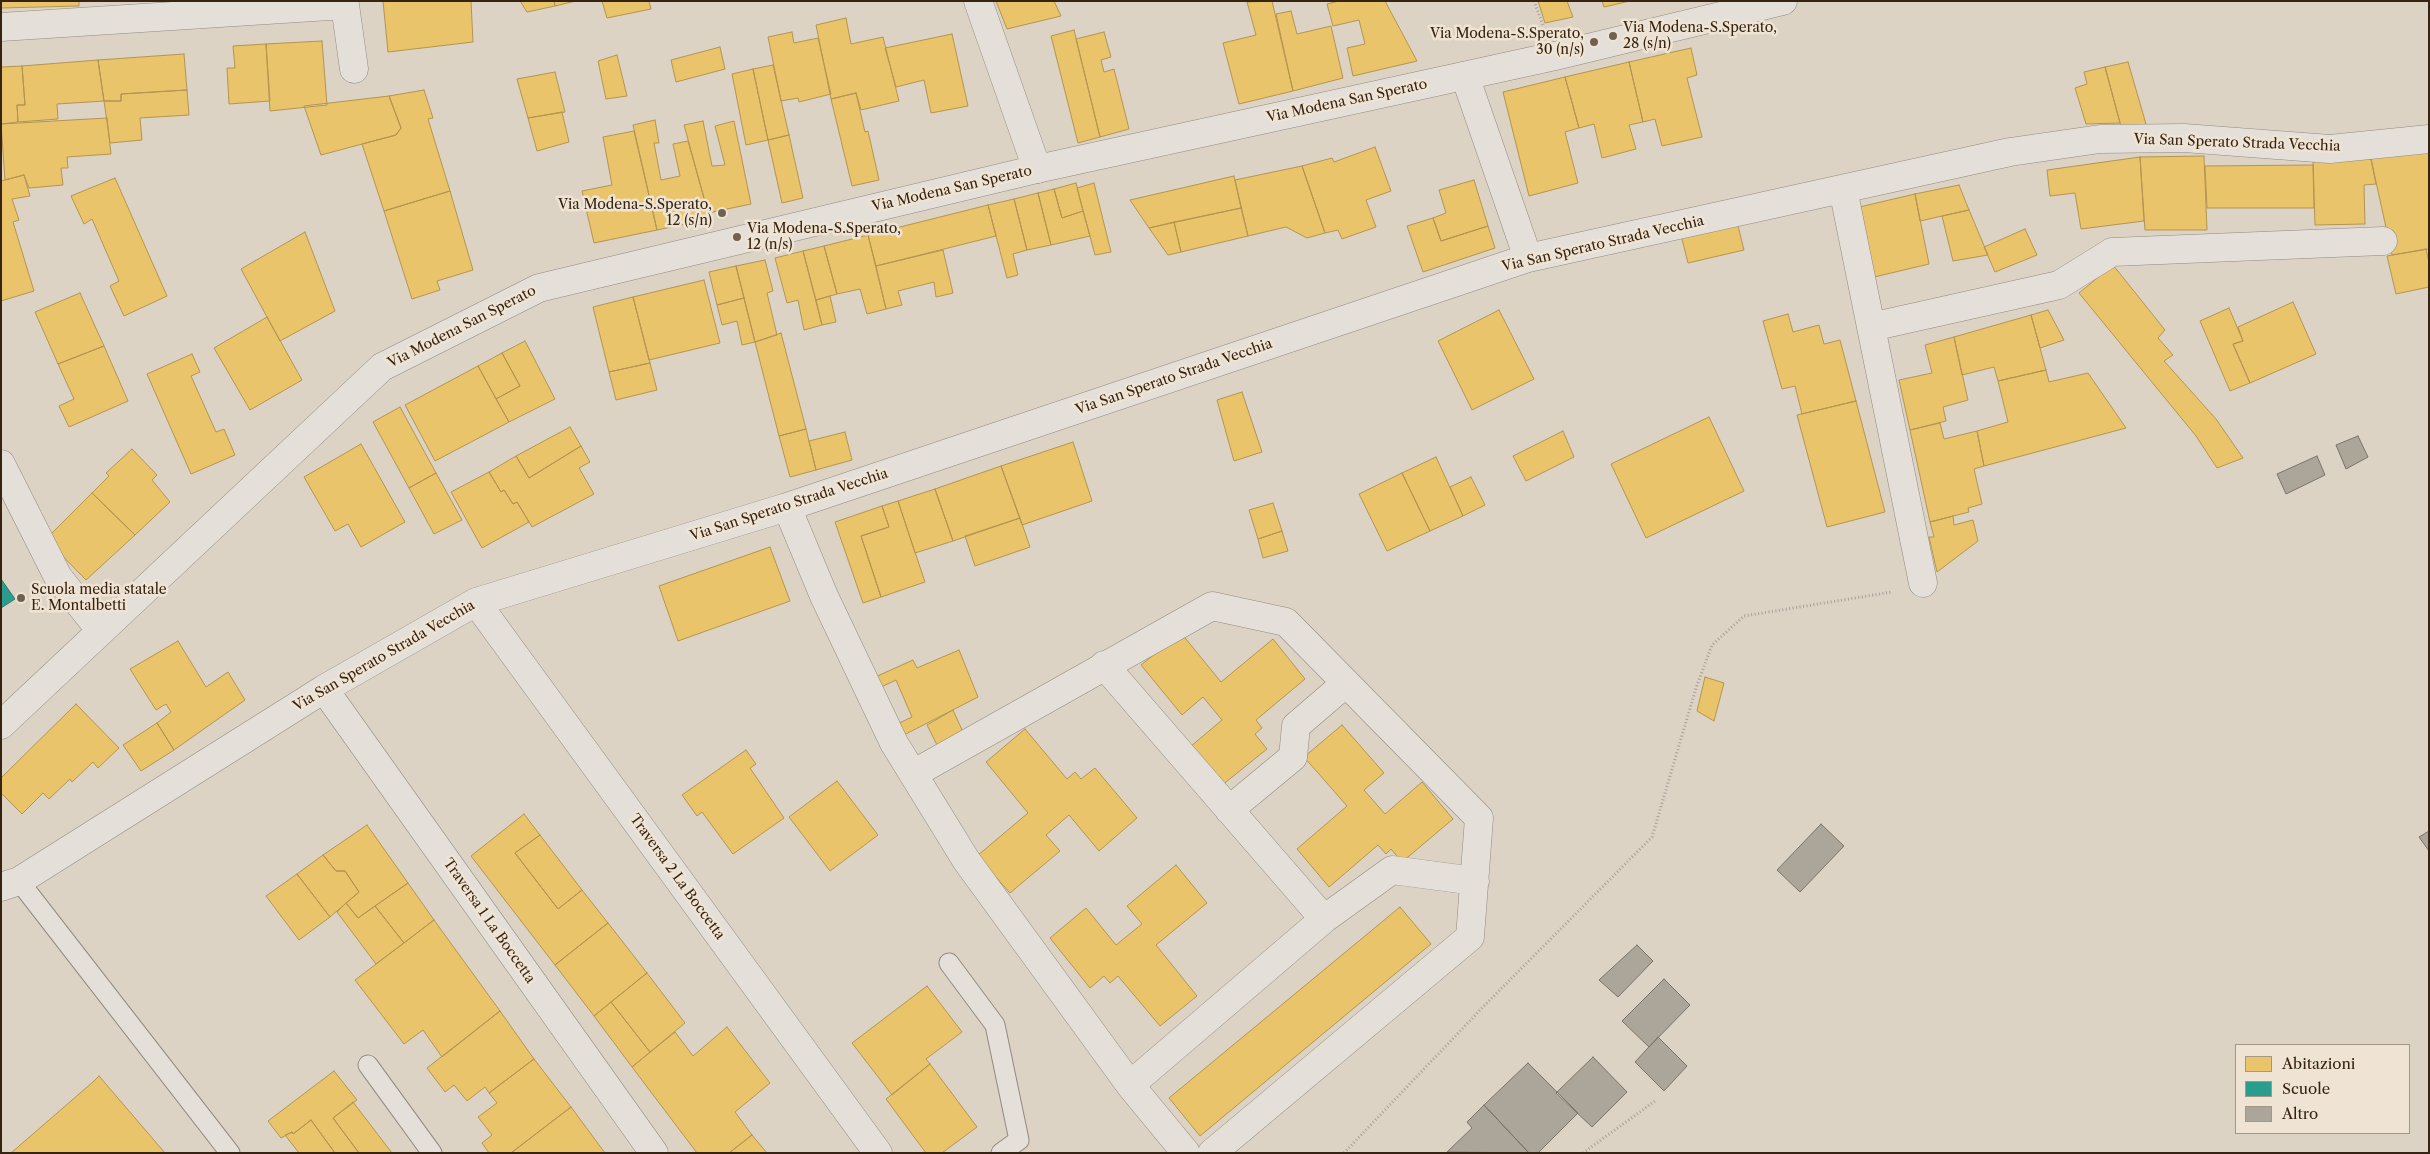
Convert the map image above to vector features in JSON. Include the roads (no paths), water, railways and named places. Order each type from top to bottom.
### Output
[{"type":"street","points":[[978,1],[1037,169]]},
{"type":"street","name":"Via Modena San Sperato","points":[[1,725],[382,367],[539,288],[1037,169],[1465,76],[1783,1]]},
{"type":"street","points":[[1,27],[345,5],[354,70]]},
{"type":"street","points":[[1465,76],[1528,258]]},
{"type":"street","name":"Via San Sperato Strada Vecchia","points":[[10,884],[324,689],[476,602],[787,507],[1528,258],[2010,152],[2100,139],[2184,138],[2330,149],[2429,139]]},
{"type":"street","points":[[1843,189],[1923,583]]},
{"type":"street","points":[[1871,327],[2059,285],[2112,252],[2383,241]]},
{"type":"street","points":[[1,464],[58,577],[101,631]]},
{"type":"street","points":[[787,507],[824,596],[894,743],[966,860],[1130,1085],[1186,1153]]},
{"type":"street","name":"Traversa 2 La Boccetta","points":[[476,602],[878,1153]]},
{"type":"street","points":[[913,774],[1212,606],[1286,622],[1479,818],[1470,937],[1212,1153]]},
{"type":"street","points":[[1104,666],[1324,919]]},
{"type":"street","points":[[1229,810],[1293,757],[1296,726],[1346,683]]},
{"type":"street","name":"Traversa 1 La Boccetta","points":[[324,689],[654,1153]]},
{"type":"street","points":[[1130,1085],[1324,919],[1392,870],[1475,881]]},
{"type":"lane","points":[[10,884],[230,1153]]},
{"type":"lane","points":[[949,963],[995,1025],[1019,1140],[1001,1153]]},
{"type":"lane","points":[[368,1065],[432,1153]]},
{"type":"place","name":"Via Modena-S.Sperato, 28 (s/n)","points":[[1613,36]]},
{"type":"place","name":"Via Modena-S.Sperato, 30 (n/s)","points":[[1594,42]]},
{"type":"place","name":"Via Modena-S.Sperato, 12 (s/n)","points":[[722,213]]},
{"type":"place","name":"Via Modena-S.Sperato, 12 (n/s)","points":[[737,237]]},
{"type":"place","name":"Scuola media statale E. Montalbetti","points":[[21,598]]}]
